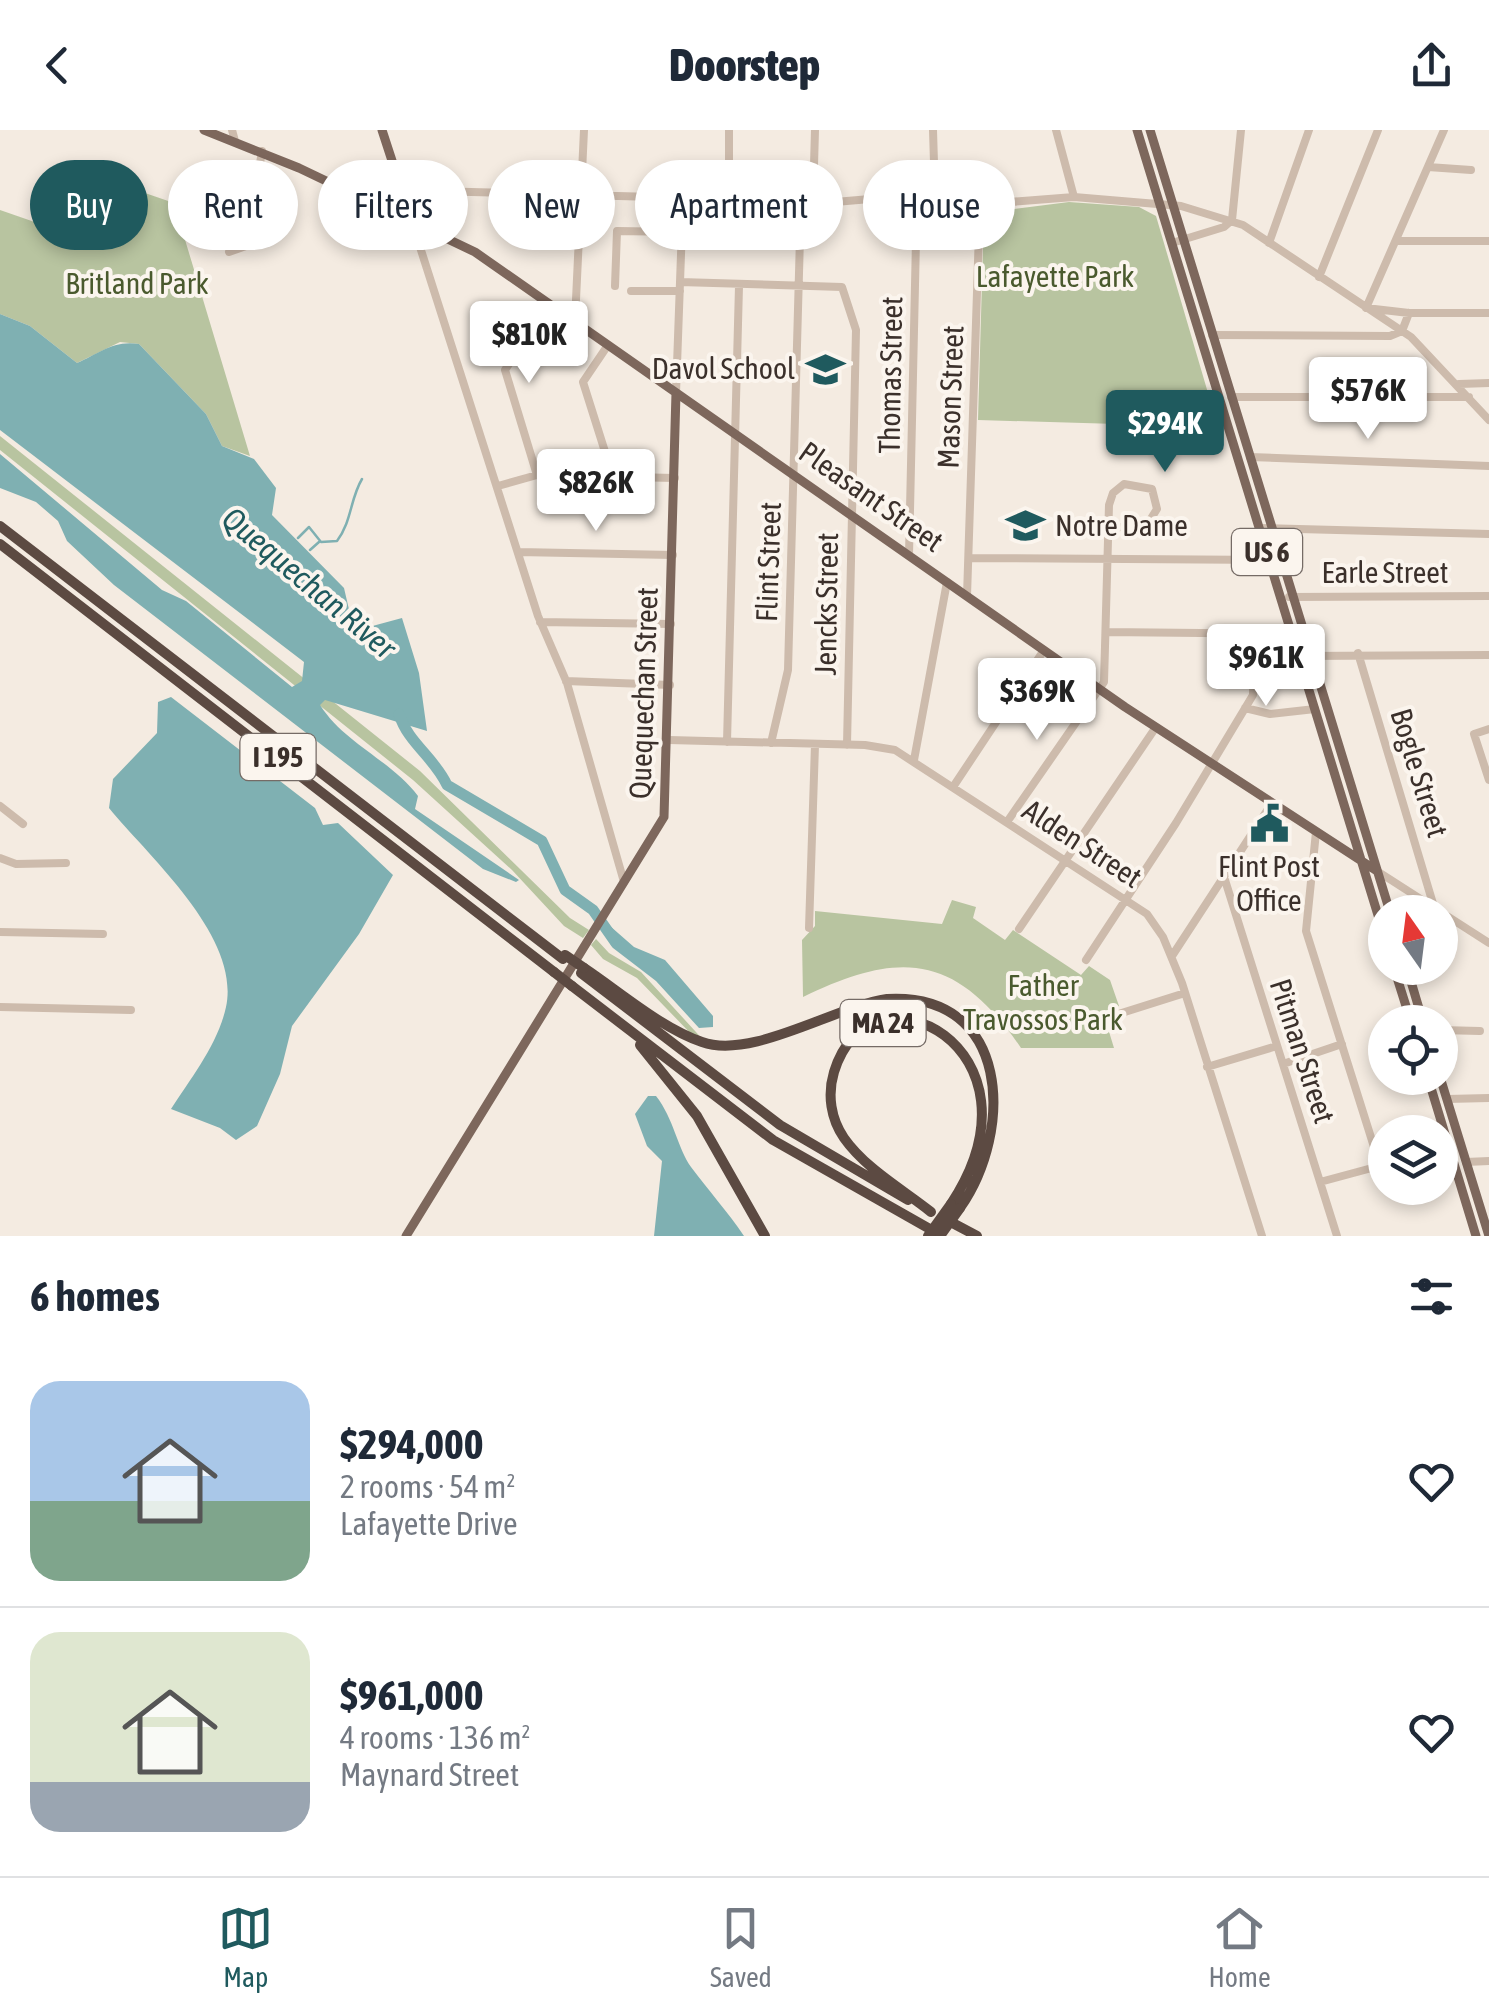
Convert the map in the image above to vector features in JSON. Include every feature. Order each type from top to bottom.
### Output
[{"type":"highway","name":"I 195","points":[[0,524],[512,920],[583,970],[743,1099],[819,1151],[977,1236]]},
{"type":"highway","name":"I 195","points":[[0,544],[754,1127],[833,1178],[941,1236]]},
{"type":"highway","points":[[583,970],[696,1040],[712,1045],[741,1044],[887,999],[911,999],[948,1013],[979,1046],[996,1096],[987,1157],[941,1236]]},
{"type":"highway","name":"MA 24","points":[[928,1236],[955,1206],[969,1173],[980,1138],[982,1104],[973,1066],[955,1040],[936,1027],[909,1020],[881,1024],[855,1038],[837,1063],[830,1090],[833,1114],[855,1150],[931,1212]]},
{"type":"highway","points":[[622,1025],[686,1100],[765,1236]]},
{"type":"main road","name":"Pleasant Street","points":[[204,130],[233,135],[318,177]]},
{"type":"main road","points":[[382,130],[393,160]]},
{"type":"main road","name":"US 6","points":[[1138,130],[1259,528],[1276,562]]},
{"type":"main road","name":"US 6","points":[[1150,130],[1272,528],[1286,597],[1385,895]]},
{"type":"main road","name":"Pleasant Street","points":[[468,248],[1098,689],[1377,870]]},
{"type":"main road","name":"Quequechan Street","points":[[406,1236],[664,817],[676,392]]},
{"type":"main road","name":"US 6","points":[[1304,655],[1315,709],[1372,895]]},
{"type":"main road","points":[[1445,1095],[1488,1236]]},
{"type":"main road","points":[[1458,1186],[1476,1236]]},
{"type":"street","points":[[583,160],[584,130]]},
{"type":"street","points":[[729,130],[729,160]]},
{"type":"street","points":[[814,160],[815,130]]},
{"type":"street","points":[[933,130],[934,160]]},
{"type":"street","points":[[1056,130],[1074,196]]},
{"type":"street","points":[[1172,243],[1224,227],[1232,220],[1241,130]]},
{"type":"street","points":[[1269,243],[1309,130]]},
{"type":"street","points":[[1319,277],[1378,130]]},
{"type":"street","points":[[1366,308],[1444,130]]},
{"type":"street","points":[[229,252],[266,239],[253,207],[262,151]]},
{"type":"street","points":[[1428,167],[1471,170]]},
{"type":"street","points":[[1015,199],[1074,196],[1159,202],[1232,220],[1402,331],[1489,420]]},
{"type":"street","points":[[616,286],[617,231],[635,231]]},
{"type":"street","points":[[1396,241],[1489,242]]},
{"type":"street","points":[[421,250],[540,622],[566,680],[624,882]]},
{"type":"street","points":[[575,322],[578,250]]},
{"type":"street","name":"Quequechan Street","points":[[676,392],[681,250]]},
{"type":"street","name":"Flint Street","points":[[771,743],[788,670],[799,250]]},
{"type":"street","name":"Thomas Street","points":[[909,555],[917,250]]},
{"type":"street","name":"Mason Street","points":[[966,596],[978,250]]},
{"type":"street","points":[[727,742],[739,286]]},
{"type":"street","points":[[631,291],[798,287]]},
{"type":"street","name":"Jencks Street","points":[[798,287],[842,287],[856,330],[847,745]]},
{"type":"street","points":[[537,475],[505,370],[549,303]]},
{"type":"street","points":[[1366,308],[1409,313],[1489,313]]},
{"type":"street","points":[[1402,331],[1409,313]]},
{"type":"street","points":[[1212,335],[1386,336],[1402,331]]},
{"type":"street","points":[[608,345],[583,382],[613,477]]},
{"type":"street","points":[[1458,384],[1489,383]]},
{"type":"street","points":[[1231,397],[1469,397]]},
{"type":"street","points":[[1250,457],[1489,466]]},
{"type":"street","points":[[498,486],[537,475],[675,478]]},
{"type":"street","points":[[1007,822],[1104,682],[1106,632],[1108,528],[1109,504],[1118,486],[1139,483],[1152,489],[1157,508],[1147,525],[1108,528]]},
{"type":"street","points":[[1259,528],[1489,534]]},
{"type":"street","points":[[518,552],[673,556]]},
{"type":"street","points":[[969,558],[1276,562]]},
{"type":"street","points":[[914,760],[947,582]]},
{"type":"street","name":"Earle Street","points":[[1286,597],[1489,596]]},
{"type":"street","points":[[540,622],[671,624]]},
{"type":"street","points":[[1106,632],[1298,634]]},
{"type":"street","points":[[1086,960],[1252,695],[1254,635]]},
{"type":"street","points":[[954,787],[1044,650]]},
{"type":"street","name":"Bogle Street","points":[[1358,653],[1430,895]]},
{"type":"street","points":[[1304,655],[1489,655]]},
{"type":"street","points":[[566,680],[670,684]]},
{"type":"street","points":[[1245,708],[1270,714],[1315,709]]},
{"type":"street","points":[[1019,929],[1156,727]]},
{"type":"street","points":[[1489,729],[1474,734],[1489,780]]},
{"type":"street","name":"Alden Street","points":[[669,740],[886,748],[914,760],[1153,920],[1185,993],[1262,1236]]},
{"type":"street","points":[[810,928],[815,744]]},
{"type":"street","points":[[1172,956],[1272,803]]},
{"type":"street","points":[[0,808],[23,824]]},
{"type":"street","points":[[1316,832],[1306,931],[1368,1121]]},
{"type":"street","points":[[0,858],[16,864],[66,863]]},
{"type":"street","name":"Pleasant Street","points":[[1377,870],[1414,895]]},
{"type":"street","name":"Pitman Street","points":[[1225,880],[1337,1236]]},
{"type":"street","name":"Pleasant Street","points":[[1458,923],[1489,943]]},
{"type":"street","points":[[0,932],[103,934]]},
{"type":"street","points":[[1112,1016],[1185,993]]},
{"type":"street","points":[[0,1007],[132,1010]]},
{"type":"street","points":[[1458,1030],[1480,1030]]},
{"type":"street","points":[[1283,1064],[1342,1044]]},
{"type":"street","points":[[1207,1067],[1277,1046]]},
{"type":"street","points":[[1446,1099],[1489,1098]]},
{"type":"street","points":[[1466,1162],[1489,1161]]},
{"type":"street","points":[[1320,1182],[1368,1169]]},
{"type":"green space","name":"Britland Park","points":[[148,194],[168,201],[168,250],[188,250],[250,456],[222,446],[206,414],[139,344],[120,342],[77,363],[30,326],[0,314],[0,210],[30,220],[30,250],[148,250]]},
{"type":"green space","name":"Lafayette Park","points":[[1069,202],[1139,207],[1156,216],[1218,427],[978,420],[983,250],[1015,250],[1015,209]]},
{"type":"green space","points":[[0,436],[420,771],[570,918],[589,930],[583,938],[564,926],[512,870],[413,780],[0,450]]},
{"type":"green space","name":"Father Travossos Park","points":[[952,900],[976,907],[973,918],[1005,940],[1013,930],[1081,975],[1089,966],[1110,980],[1119,1006],[1103,1012],[1114,1048],[1021,1048],[973,993],[924,969],[897,967],[869,972],[803,997],[802,940],[815,926],[815,911],[942,924]]},
{"type":"green space","points":[[596,939],[609,953],[641,972],[706,1043],[695,1038],[637,978],[603,959],[591,945]]},
{"type":"water","points":[[0,314],[30,326],[77,363],[113,346],[139,344],[206,414],[222,446],[254,459],[276,488],[272,515],[344,588],[354,631],[402,618],[419,673],[427,731],[325,700],[320,705],[342,731],[407,783],[418,796],[415,809],[519,880],[483,869],[114,585],[67,541],[58,521],[36,502],[0,488],[0,454],[162,590],[186,601],[292,687],[302,681],[304,662],[0,430]]},
{"type":"water","points":[[171,697],[315,808],[323,825],[338,823],[393,875],[359,934],[292,1026],[280,1074],[257,1126],[236,1140],[220,1128],[171,1109],[203,1060],[222,1021],[227,980],[220,953],[188,900],[109,808],[113,779],[157,733],[158,702]]},
{"type":"water","points":[[610,926],[634,947],[665,960],[713,1016],[713,1027],[699,1028],[656,981],[613,948],[604,933]]},
{"type":"water","points":[[648,1096],[656,1096],[691,1167],[744,1236],[654,1236],[662,1161],[647,1146],[635,1114]]},
{"type":"waterway","points":[[298,538],[309,527],[321,542],[337,541],[362,479]]},
{"type":"waterway","points":[[310,550],[319,542]]},
{"type":"waterway","name":"Quequechan River","points":[[399,714],[408,733],[447,785],[542,841],[565,890],[593,910],[616,943]]},
{"type":"place","name":"Davol School","points":[[825,369]]},
{"type":"place","name":"Notre Dame","points":[[1025,526]]},
{"type":"place","name":"Flint Post Office","points":[[1269,823]]}]
